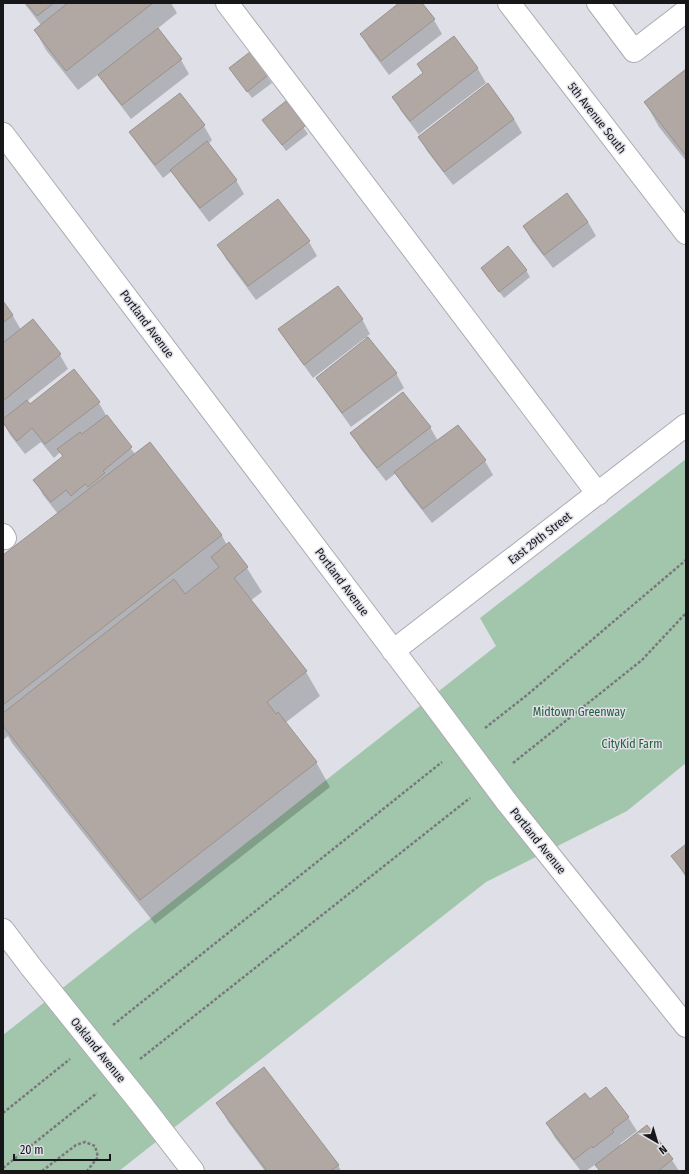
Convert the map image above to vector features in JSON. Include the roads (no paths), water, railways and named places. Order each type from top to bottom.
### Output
[{"type":"street","points":[[227,3],[598,494]]},
{"type":"street","name":"5th Avenue South","points":[[509,3],[686,233]]},
{"type":"street","points":[[598,3],[634,51],[686,11]]},
{"type":"street","name":"Portland Avenue","points":[[3,134],[506,801],[686,1026]]},
{"type":"street","name":"East 29th Street","points":[[393,651],[686,425]]},
{"type":"street","name":"Oakland Avenue","points":[[3,930],[193,1171]]},
{"type":"park label","name":"Midtown Greenway","points":[[579,712]]},
{"type":"park label","name":"CityKid Farm","points":[[632,744]]}]
